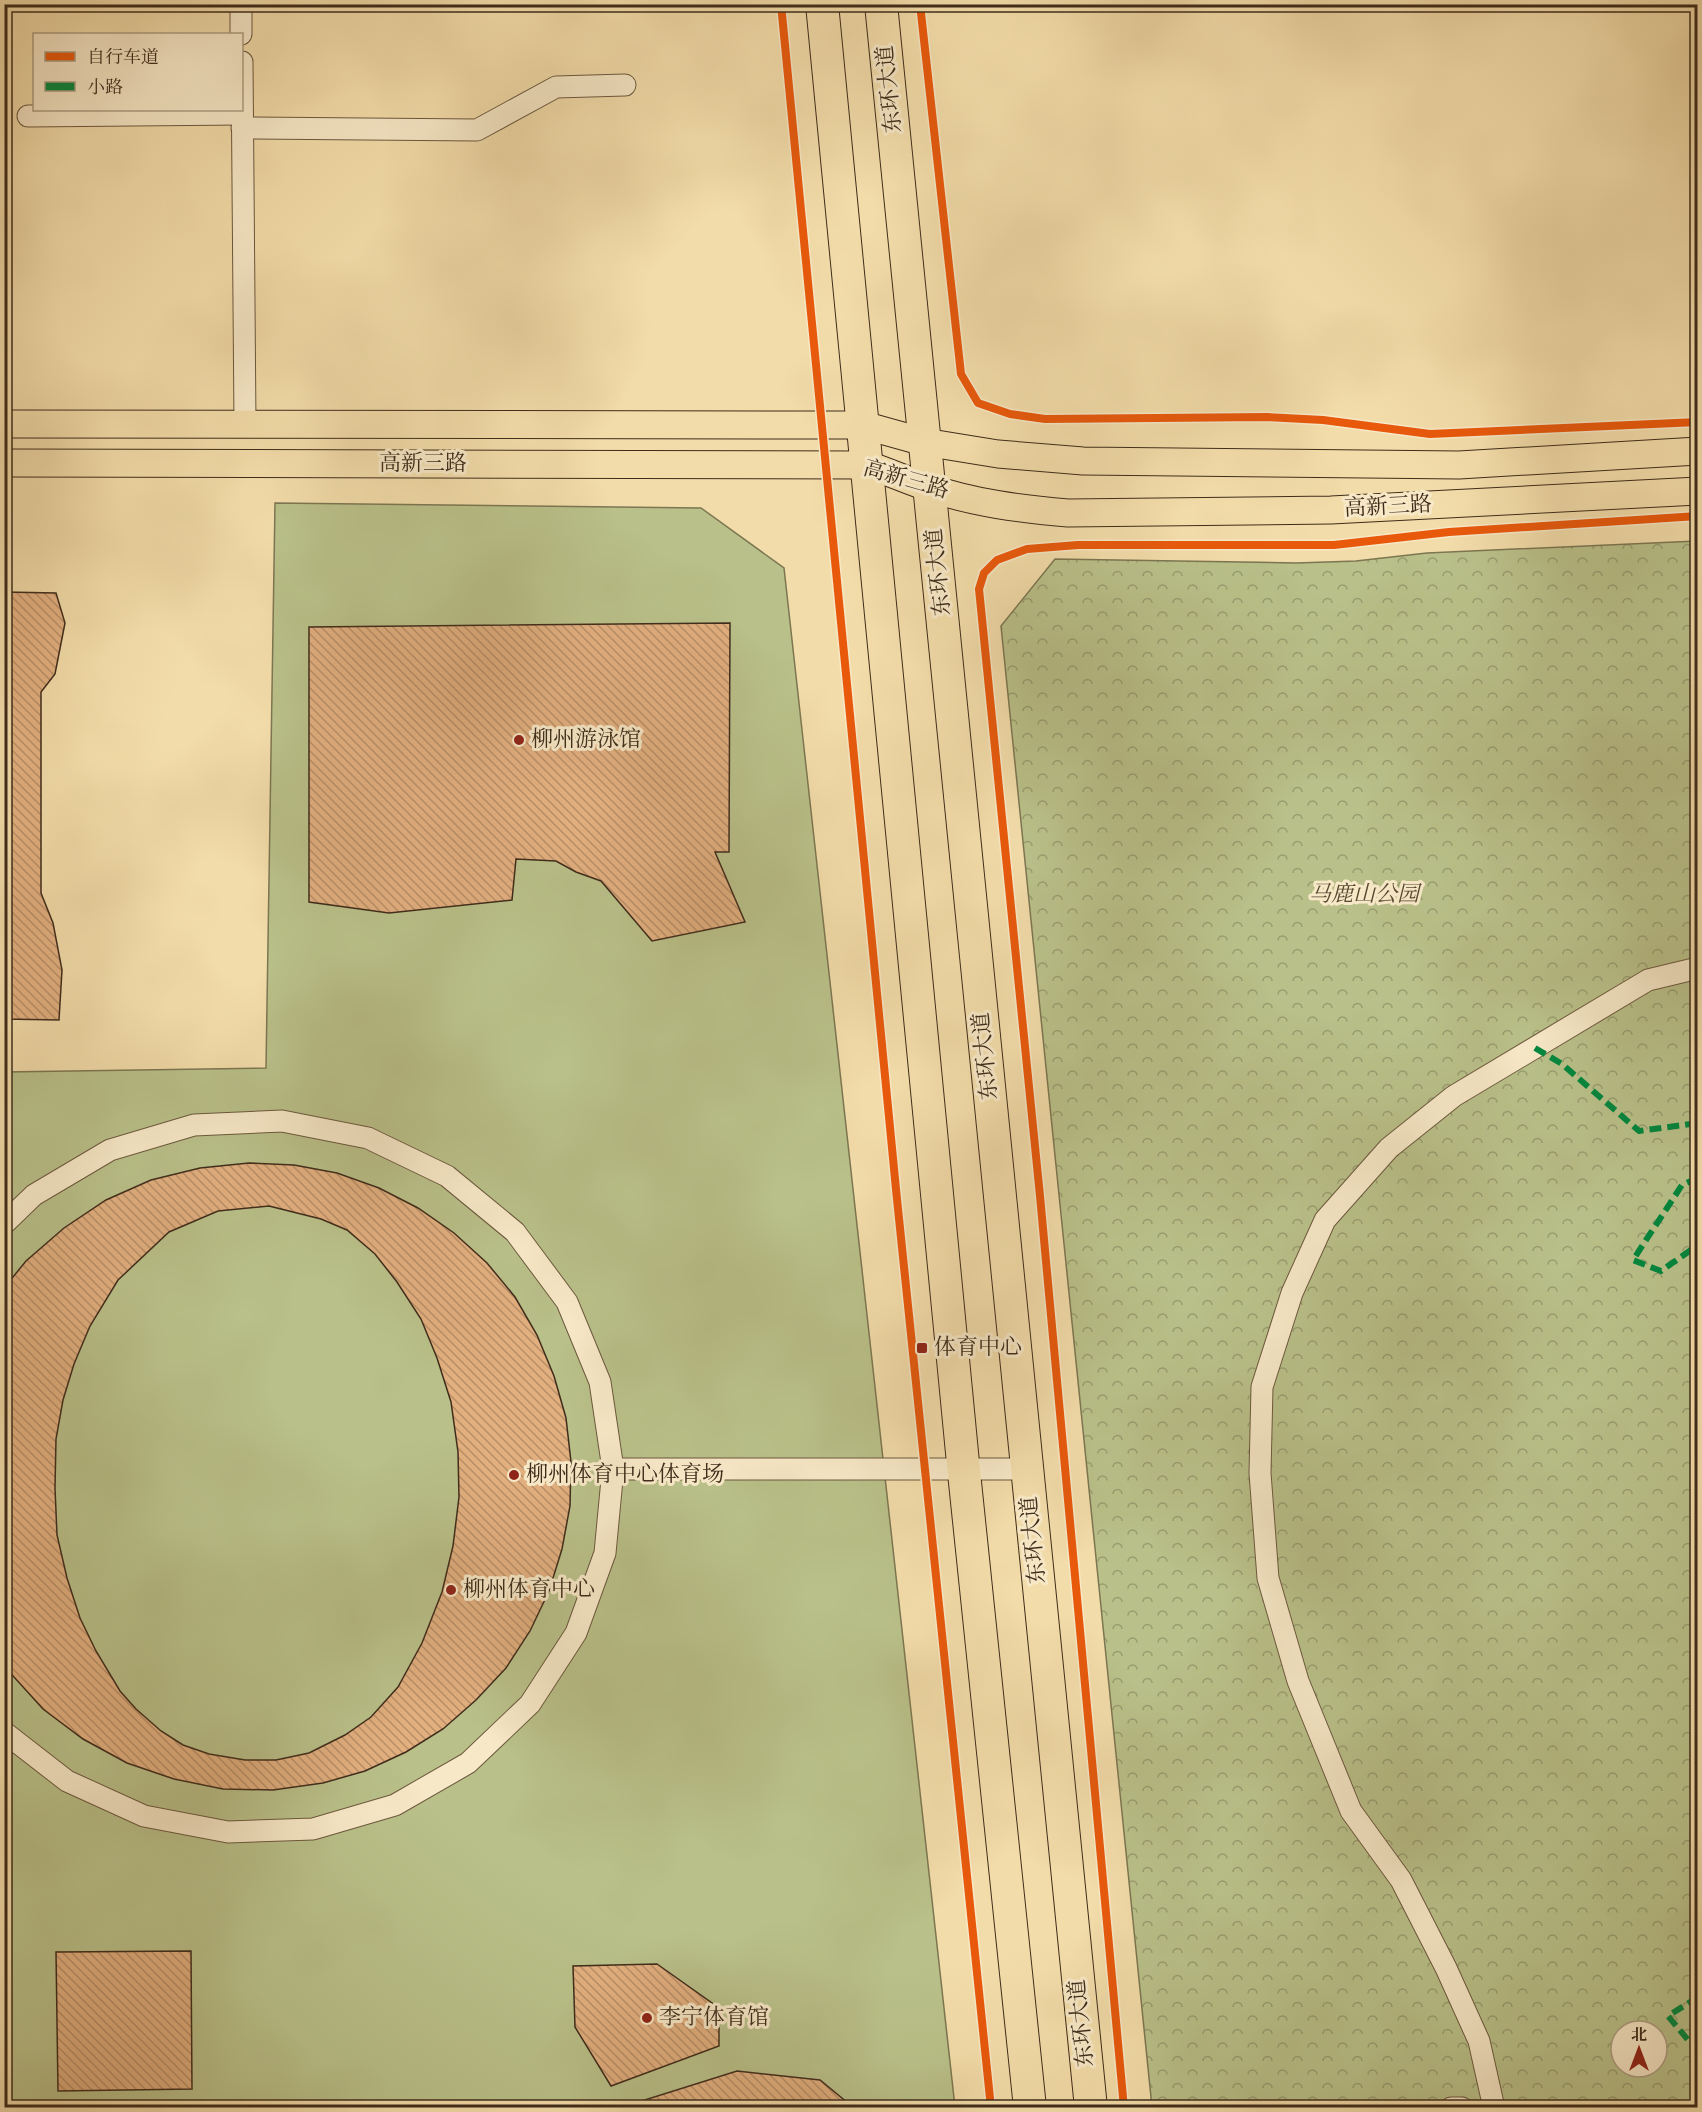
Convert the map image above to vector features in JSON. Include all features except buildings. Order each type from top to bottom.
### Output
[{"type":"highway","points":[[822,4],[964,1471],[1030,2108]]},
{"type":"highway","name":"东环大道","points":[[881,4],[1091,2108]]},
{"type":"main road","name":"高新三路","points":[[4,424],[863,425],[924,442],[998,454],[1083,461],[1459,465],[1698,451]]},
{"type":"main road","name":"高新三路","points":[[4,462],[868,465],[930,488],[982,502],[1068,513],[1331,510],[1698,491]]},
{"type":"lane","points":[[241,4],[241,33]]},
{"type":"lane","points":[[28,116],[477,130],[556,87],[625,85]]},
{"type":"lane","points":[[242,111],[245,424]]},
{"type":"lane","points":[[1494,2108],[1479,2042],[1446,1968],[1401,1880],[1351,1811],[1298,1681],[1268,1578],[1260,1473],[1262,1387],[1292,1293],[1325,1220],[1389,1148],[1454,1096],[1648,980],[1698,968]]},
{"type":"lane","points":[[4,1224],[34,1195],[110,1150],[194,1125],[282,1121],[368,1138],[447,1176],[515,1232],[567,1302],[600,1382],[613,1469],[604,1553],[576,1633],[542,1687],[530,1704],[468,1762],[394,1805],[313,1828],[228,1832],[144,1816],[67,1781],[4,1732]]},
{"type":"lane","points":[[613,1469],[964,1471],[1027,1469]]},
{"type":"lane","points":[[1451,2108],[1462,2108]]},
{"type":"green space","name":"柳州体育中心","points":[[275,503],[701,508],[784,568],[955,2107],[5,2107],[4,1072],[266,1068]]},
{"type":"green space","name":"马鹿山公园","points":[[1697,541],[1697,2107],[1152,2107],[1001,626],[1055,559],[1296,563],[1356,561],[1427,553]]},
{"type":"marked path","points":[[1535,1048],[1562,1064],[1639,1131],[1698,1123]]},
{"type":"marked path","points":[[1698,1178],[1682,1185],[1633,1260],[1661,1271],[1698,1245]]},
{"type":"marked path","points":[[1698,1352],[1692,1367],[1698,1394]]},
{"type":"marked path","points":[[1698,1997],[1668,2016],[1698,2052]]},
{"type":"cycle path","points":[[781,4],[883,1056],[991,2108]]},
{"type":"cycle path","points":[[920,4],[961,374],[978,403],[1010,414],[1045,419],[1267,417],[1323,420],[1430,434],[1698,422]]},
{"type":"cycle path","points":[[1124,2108],[1040,1196],[979,589],[984,573],[997,560],[1027,549],[1078,545],[1334,545],[1449,532],[1698,516]]},
{"type":"place","name":"柳州游泳馆","points":[[519,740]]},
{"type":"place","name":"体育中心","points":[[922,1348]]},
{"type":"place","name":"柳州体育中心体育场","points":[[514,1475]]},
{"type":"place","name":"柳州体育中心","points":[[451,1590]]},
{"type":"place","name":"李宁体育馆","points":[[647,2018]]}]
